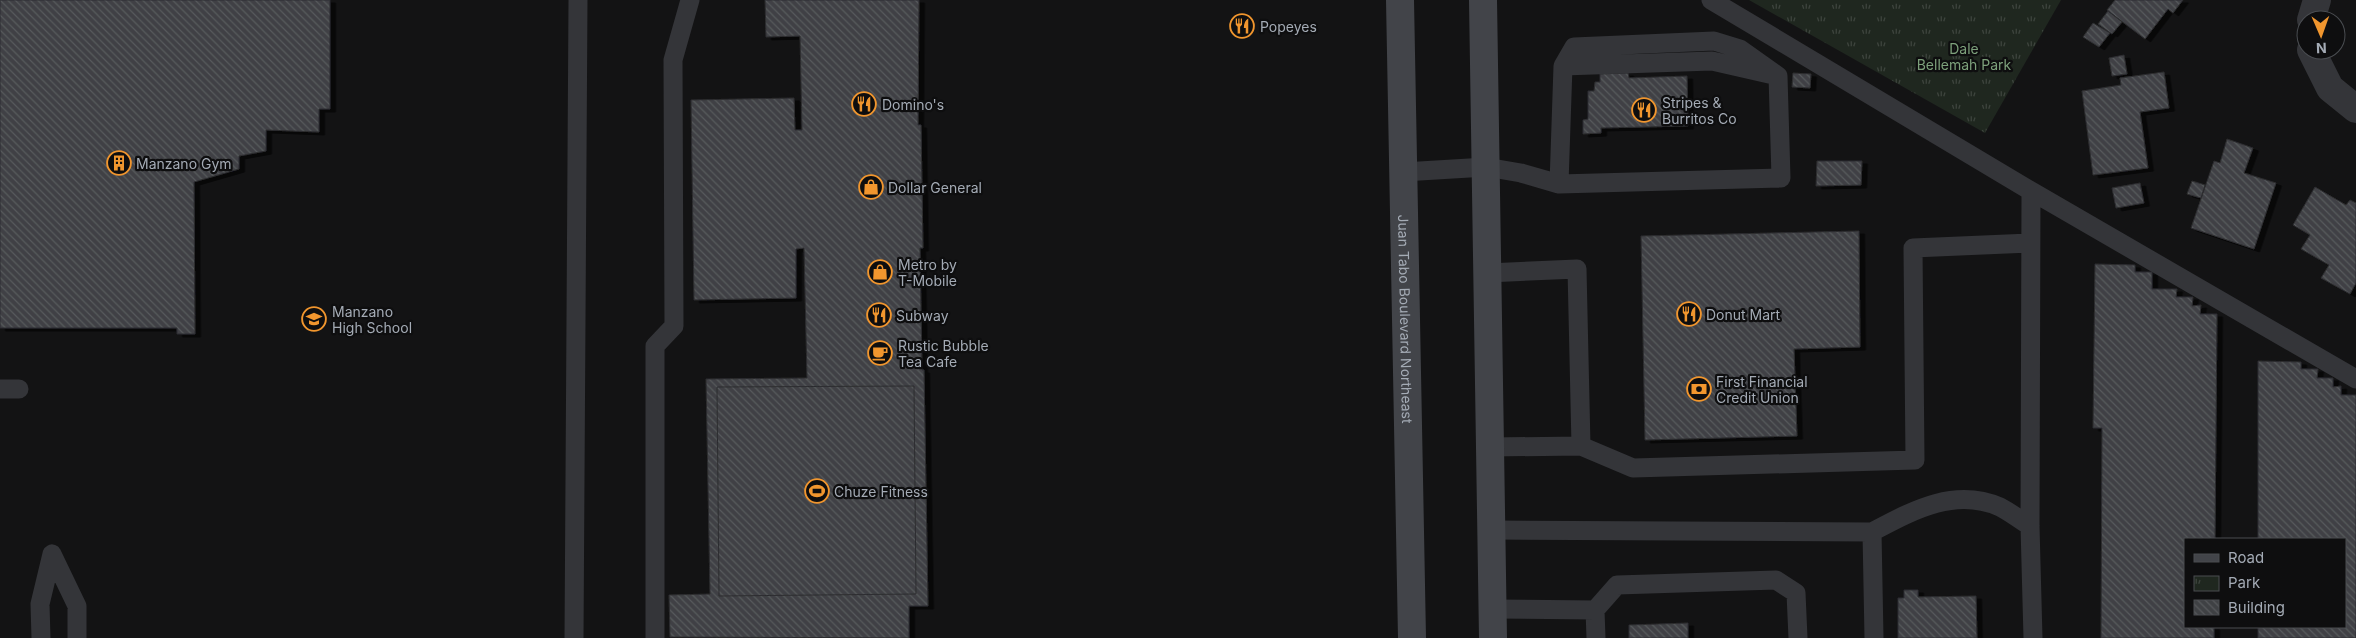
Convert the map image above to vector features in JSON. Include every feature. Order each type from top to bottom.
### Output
[{"type":"main road","name":"Juan Tabo Boulevard Northeast","points":[[1400,0],[1412,638]]},
{"type":"main road","points":[[1483,0],[1493,638]]},
{"type":"street","points":[[2315,60],[2330,88],[2356,109]]},
{"type":"lane","points":[[574,638],[578,0]]},
{"type":"lane","points":[[655,638],[654,346],[674,326],[673,60],[690,0]]},
{"type":"lane","points":[[1711,0],[2030,191],[2356,379]]},
{"type":"lane","points":[[1403,172],[1486,168],[1521,173],[1559,184],[1781,178],[1778,76],[1740,49],[1714,41],[1574,47],[1563,66],[1559,184]]},
{"type":"lane","points":[[2030,191],[2030,526],[2034,638]]},
{"type":"lane","points":[[1490,447],[1581,446],[1633,468],[1915,460],[1913,248],[2030,244]]},
{"type":"lane","points":[[1488,272],[1577,269],[1581,446]]},
{"type":"lane","points":[[1492,530],[1872,532],[1905,515],[1938,502],[1971,500],[2000,507],[2030,526]]},
{"type":"lane","points":[[1872,532],[1874,638]]},
{"type":"lane","points":[[41,638],[40,604],[52,554],[77,606],[77,638]]},
{"type":"lane","points":[[1596,638],[1595,610],[1617,585],[1776,580],[1796,593],[1798,638]]},
{"type":"lane","points":[[1492,609],[1595,610]]},
{"type":"green space","name":"Dale Bellemah Park","points":[[1749,0],[2061,0],[1985,133]]},
{"type":"building","name":"Manzano Gym","points":[[0,0],[330,0],[330,109],[319,109],[319,132],[266,130],[266,151],[239,156],[239,169],[194,182],[195,334],[177,334],[177,328],[0,328]]},
{"type":"building","points":[[765,0],[919,0],[918,125],[921,125],[923,248],[920,248],[928,606],[909,606],[909,638],[670,637],[669,595],[710,594],[706,379],[807,378],[804,248],[796,249],[796,298],[694,300],[691,100],[794,98],[795,130],[802,130],[800,36],[766,37]]},
{"type":"building","points":[[2115,0],[2183,0],[2173,13],[2168,9],[2145,39],[2107,10]]},
{"type":"building","points":[[2108,11],[2122,22],[2112,34],[2098,24]]},
{"type":"building","points":[[2093,23],[2110,33],[2099,47],[2083,37]]},
{"type":"building","points":[[2124,55],[2127,74],[2112,76],[2109,58]]},
{"type":"building","points":[[2164,72],[2169,108],[2140,112],[2148,168],[2093,175],[2082,91],[2121,85],[2120,78]]},
{"type":"building","points":[[1628,73],[1629,78],[1687,76],[1688,126],[1601,128],[1601,133],[1583,134],[1583,120],[1588,119],[1588,91],[1594,91],[1595,82],[1600,82],[1600,74]]},
{"type":"building","points":[[1793,73],[1811,74],[1810,88],[1792,87]]},
{"type":"building","points":[[2227,139],[2253,148],[2244,173],[2276,183],[2254,249],[2191,228],[2214,161],[2220,163]]},
{"type":"building","points":[[1817,161],[1862,161],[1861,185],[1816,186]]},
{"type":"building","points":[[2192,181],[2205,185],[2201,198],[2187,194]]},
{"type":"building","points":[[2140,183],[2144,203],[2116,208],[2112,188]]},
{"type":"building","points":[[2315,187],[2346,205],[2350,200],[2356,203],[2356,283],[2350,294],[2321,278],[2329,265],[2301,249],[2310,235],[2293,225]]},
{"type":"building","points":[[1859,231],[1860,347],[1794,349],[1797,436],[1645,440],[1641,236]]},
{"type":"building","points":[[2095,264],[2135,265],[2135,272],[2152,272],[2152,289],[2177,289],[2176,297],[2193,297],[2192,306],[2201,305],[2200,314],[2217,314],[2215,538],[2184,538],[2184,628],[2214,628],[2214,638],[2101,638],[2102,428],[2093,428]]},
{"type":"building","points":[[2258,361],[2301,362],[2301,369],[2318,369],[2317,378],[2333,378],[2333,387],[2341,386],[2341,395],[2356,395],[2356,638],[2258,638],[2258,628],[2346,628],[2346,538],[2258,538]]},
{"type":"building","name":"Chuze Fitness","points":[[914,386],[916,594],[719,596],[717,387]]},
{"type":"building","points":[[1904,590],[1918,590],[1918,597],[1976,596],[1977,638],[1898,638],[1898,598],[1904,598]]},
{"type":"building","points":[[1688,623],[1688,638],[1629,638],[1629,625]]},
{"type":"place","name":"Popeyes","points":[[1242,26]]},
{"type":"place","name":"Domino's","points":[[864,104]]},
{"type":"place","name":"Stripes & Burritos Co","points":[[1644,110]]},
{"type":"place","name":"Manzano Gym","points":[[119,163]]},
{"type":"place","name":"Dollar General","points":[[871,187]]},
{"type":"place","name":"Metro by T-Mobile","points":[[880,272]]},
{"type":"place","name":"Donut Mart","points":[[1689,314]]},
{"type":"place","name":"Subway","points":[[879,315]]},
{"type":"place","name":"Manzano High School","points":[[314,319]]},
{"type":"place","name":"Rustic Bubble Tea Cafe","points":[[880,353]]},
{"type":"place","name":"First Financial Credit Union","points":[[1699,389]]},
{"type":"place","name":"Chuze Fitness","points":[[817,491]]}]
